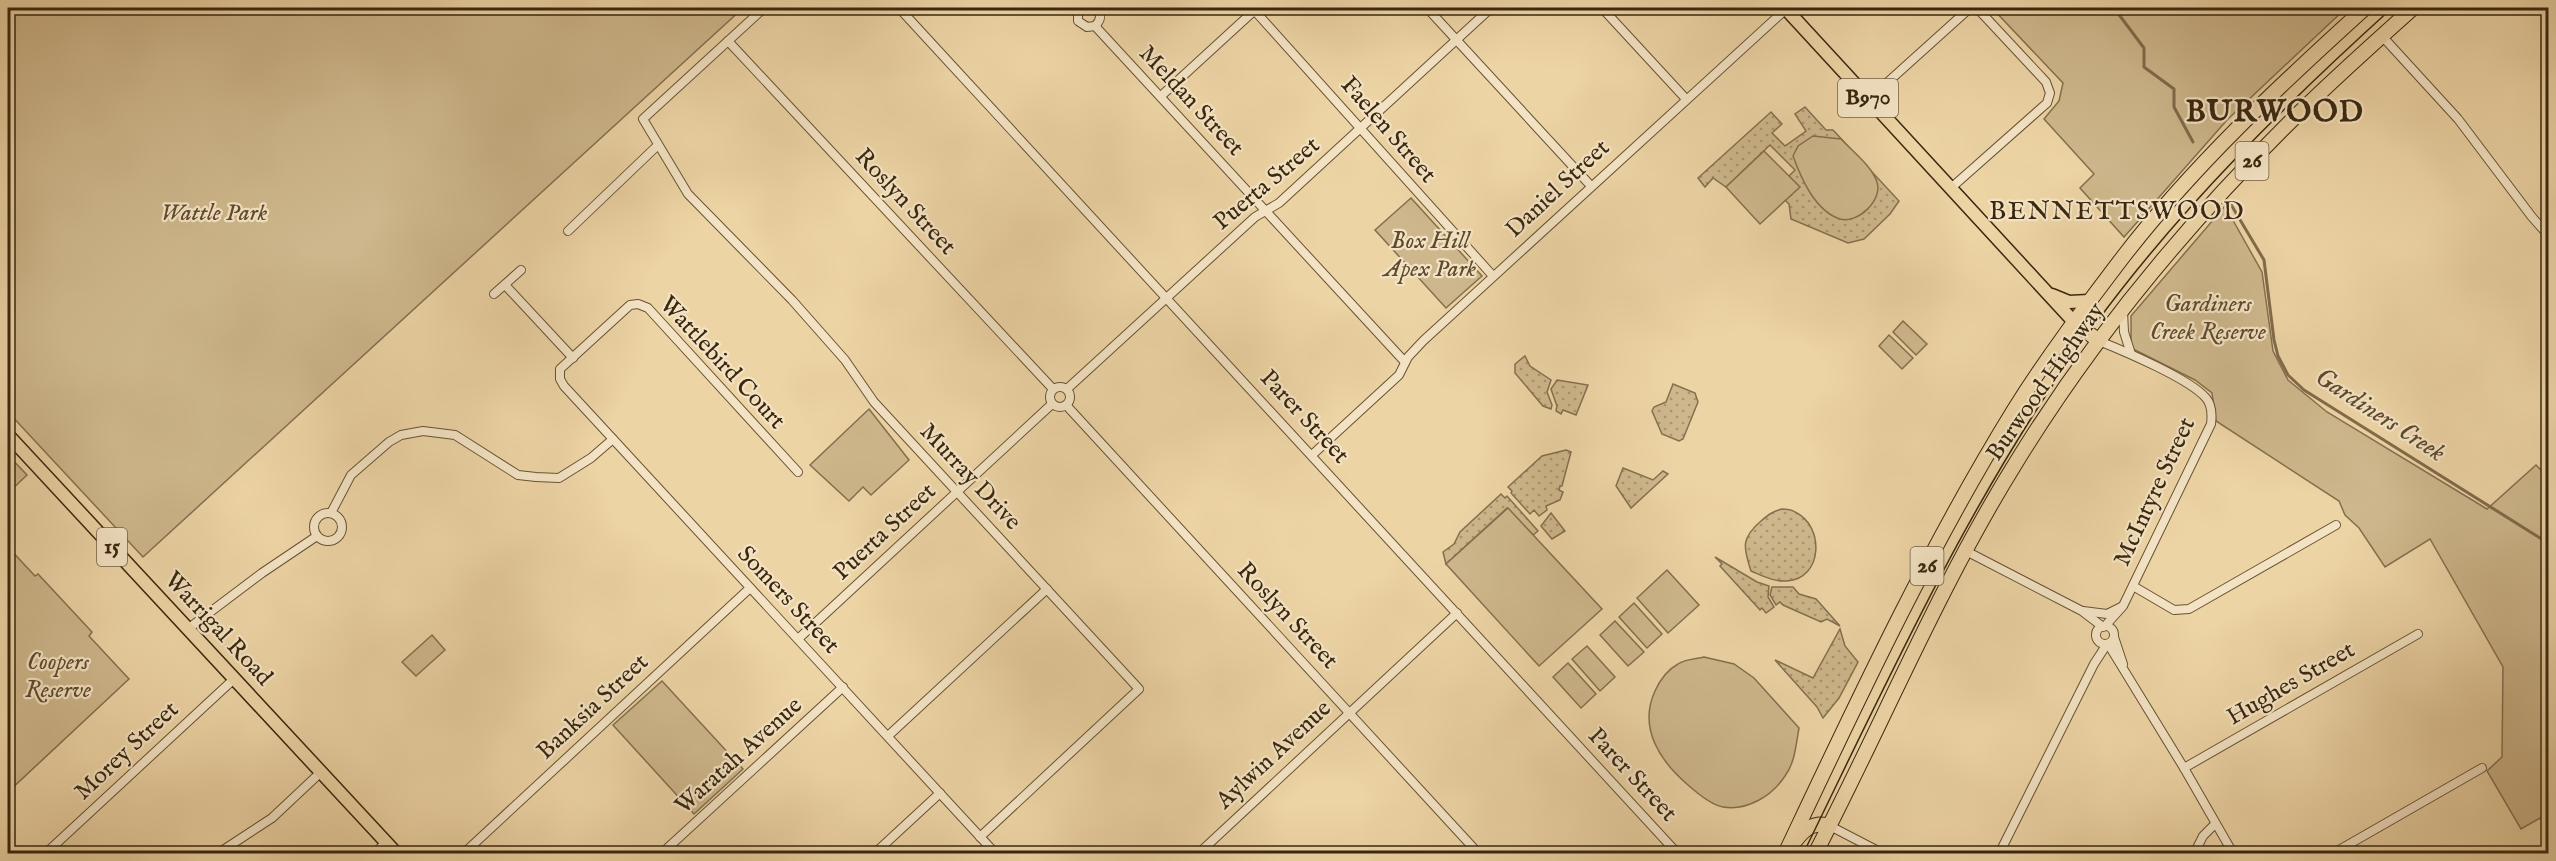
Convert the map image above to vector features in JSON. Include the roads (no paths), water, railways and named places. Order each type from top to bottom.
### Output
[{"type":"highway","name":"Burwood Highway","points":[[1785,854],[1871,675],[1964,497],[2015,410],[2074,322],[2181,188],[2240,124],[2365,8]]},
{"type":"highway","name":"Burwood Highway","points":[[1815,854],[1966,552],[2017,461],[2059,396],[2123,311],[2236,178],[2320,92],[2414,8]]},
{"type":"highway","points":[[2074,322],[2099,341]]},
{"type":"highway","points":[[1785,854],[1801,833],[1811,826],[1818,824],[1830,826]]},
{"type":"main road","name":"B970","points":[[1789,9],[2074,322]]},
{"type":"main road","points":[[2048,293],[2069,302],[2089,301]]},
{"type":"main road","name":"Warrigal Road","points":[[8,435],[397,854]]},
{"type":"street","points":[[728,41],[764,8]]},
{"type":"street","name":"Parer Street","points":[[899,8],[1678,854]]},
{"type":"street","name":"Meldan Street","points":[[1079,8],[1077,17],[1081,24],[1088,27],[1095,26],[1405,362]]},
{"type":"street","points":[[1095,26],[1100,16],[1096,8]]},
{"type":"street","points":[[1427,8],[1591,186]]},
{"type":"street","name":"Puerta Street","points":[[1067,389],[1255,217],[1280,203],[1491,8]]},
{"type":"street","points":[[1602,8],[1686,99]]},
{"type":"street","points":[[1869,99],[1970,8]]},
{"type":"street","points":[[1951,188],[2047,103],[2050,93],[2046,82],[1977,8]]},
{"type":"street","points":[[1161,96],[1256,9]]},
{"type":"street","name":"Faelen Street","points":[[1256,9],[1493,276]]},
{"type":"street","name":"Daniel Street","points":[[1312,455],[1399,375],[1405,362],[1422,341],[1686,99],[1789,9]]},
{"type":"street","points":[[2382,36],[2458,119],[2532,217],[2548,234]]},
{"type":"street","name":"Murray Drive","points":[[728,41],[642,119],[688,194],[792,300],[845,360],[874,402],[1140,689],[980,837]]},
{"type":"street","name":"Roslyn Street","points":[[728,41],[1053,389]]},
{"type":"street","points":[[568,231],[658,145]]},
{"type":"street","points":[[494,294],[521,270]]},
{"type":"street","points":[[505,285],[573,358]]},
{"type":"street","name":"Wattlebird Court","points":[[560,369],[630,305],[638,304],[648,308],[798,472]]},
{"type":"street","points":[[2123,311],[2125,339],[2132,355]]},
{"type":"street","name":"McIntyre Street","points":[[2099,341],[2132,355],[2193,387],[2208,399],[2212,414],[2211,424],[2124,606],[2106,635]]},
{"type":"street","name":"Somers Street","points":[[560,369],[560,379],[564,386],[996,854]]},
{"type":"street","points":[[1061,387],[1067,389],[1070,399],[1066,405],[1060,408],[1052,404],[1049,395],[1053,389],[1061,387]]},
{"type":"street","name":"Puerta Street","points":[[798,639],[1052,404]]},
{"type":"street","name":"Roslyn Street","points":[[1066,405],[1479,854]]},
{"type":"street","points":[[331,513],[351,475],[389,442],[401,435],[423,431],[455,435],[518,475],[559,478],[591,458],[613,439]]},
{"type":"street","points":[[331,513],[340,520],[341,532],[338,536],[329,541],[317,536],[314,528],[316,520],[322,514],[331,513]]},
{"type":"street","points":[[2133,586],[2174,610],[2189,609],[2336,525]]},
{"type":"street","points":[[189,628],[262,573],[317,536]]},
{"type":"street","points":[[1966,552],[2082,611],[2106,635],[2232,852]]},
{"type":"street","name":"Banksia Street","points":[[463,854],[750,588]]},
{"type":"street","points":[[888,736],[1047,589]]},
{"type":"street","points":[[2082,611],[2107,614],[2124,606]]},
{"type":"street","name":"Aylwin Avenue","points":[[1198,854],[1457,613]]},
{"type":"street","name":"Hughes Street","points":[[2184,768],[2418,634]]},
{"type":"street","points":[[2106,635],[2117,660],[2126,670]]},
{"type":"street","points":[[1999,854],[2094,664],[2106,635]]},
{"type":"street","points":[[2094,664],[2105,658],[2117,660]]},
{"type":"street","name":"Morey Street","points":[[45,854],[235,678]]},
{"type":"street","name":"Waratah Avenue","points":[[661,854],[843,687]]},
{"type":"street","points":[[2332,854],[2482,768]]},
{"type":"street","points":[[217,854],[272,818],[321,772]]},
{"type":"street","points":[[874,854],[940,793]]},
{"type":"street","points":[[2194,854],[2203,836],[2215,824]]},
{"type":"street","points":[[1830,826],[1884,854]]},
{"type":"street","points":[[374,854],[386,842]]},
{"type":"waterway","name":"Gardiners Creek","points":[[2114,8],[2144,48],[2144,67],[2174,89],[2174,107],[2193,142]]},
{"type":"waterway","name":"Gardiners Creek","points":[[2230,203],[2264,260],[2274,340],[2278,356],[2288,375],[2304,390],[2548,543]]},
{"type":"tram line","points":[[1803,854],[1938,582],[1974,515],[2052,385],[2129,280],[2199,197],[2274,119],[2392,8]]},
{"type":"district","name":"BURWOOD","points":[[2275,113]]},
{"type":"district","name":"BENNETTSWOOD","points":[[2117,211]]},
{"type":"park label","name":"Wattle Park","points":[[214,213]]},
{"type":"park label","name":"Box Hill Apex Park","points":[[1430,255]]},
{"type":"park label","name":"Gardiners Creek Reserve","points":[[2208,318]]},
{"type":"park label","name":"Coopers Reserve","points":[[58,676]]}]
